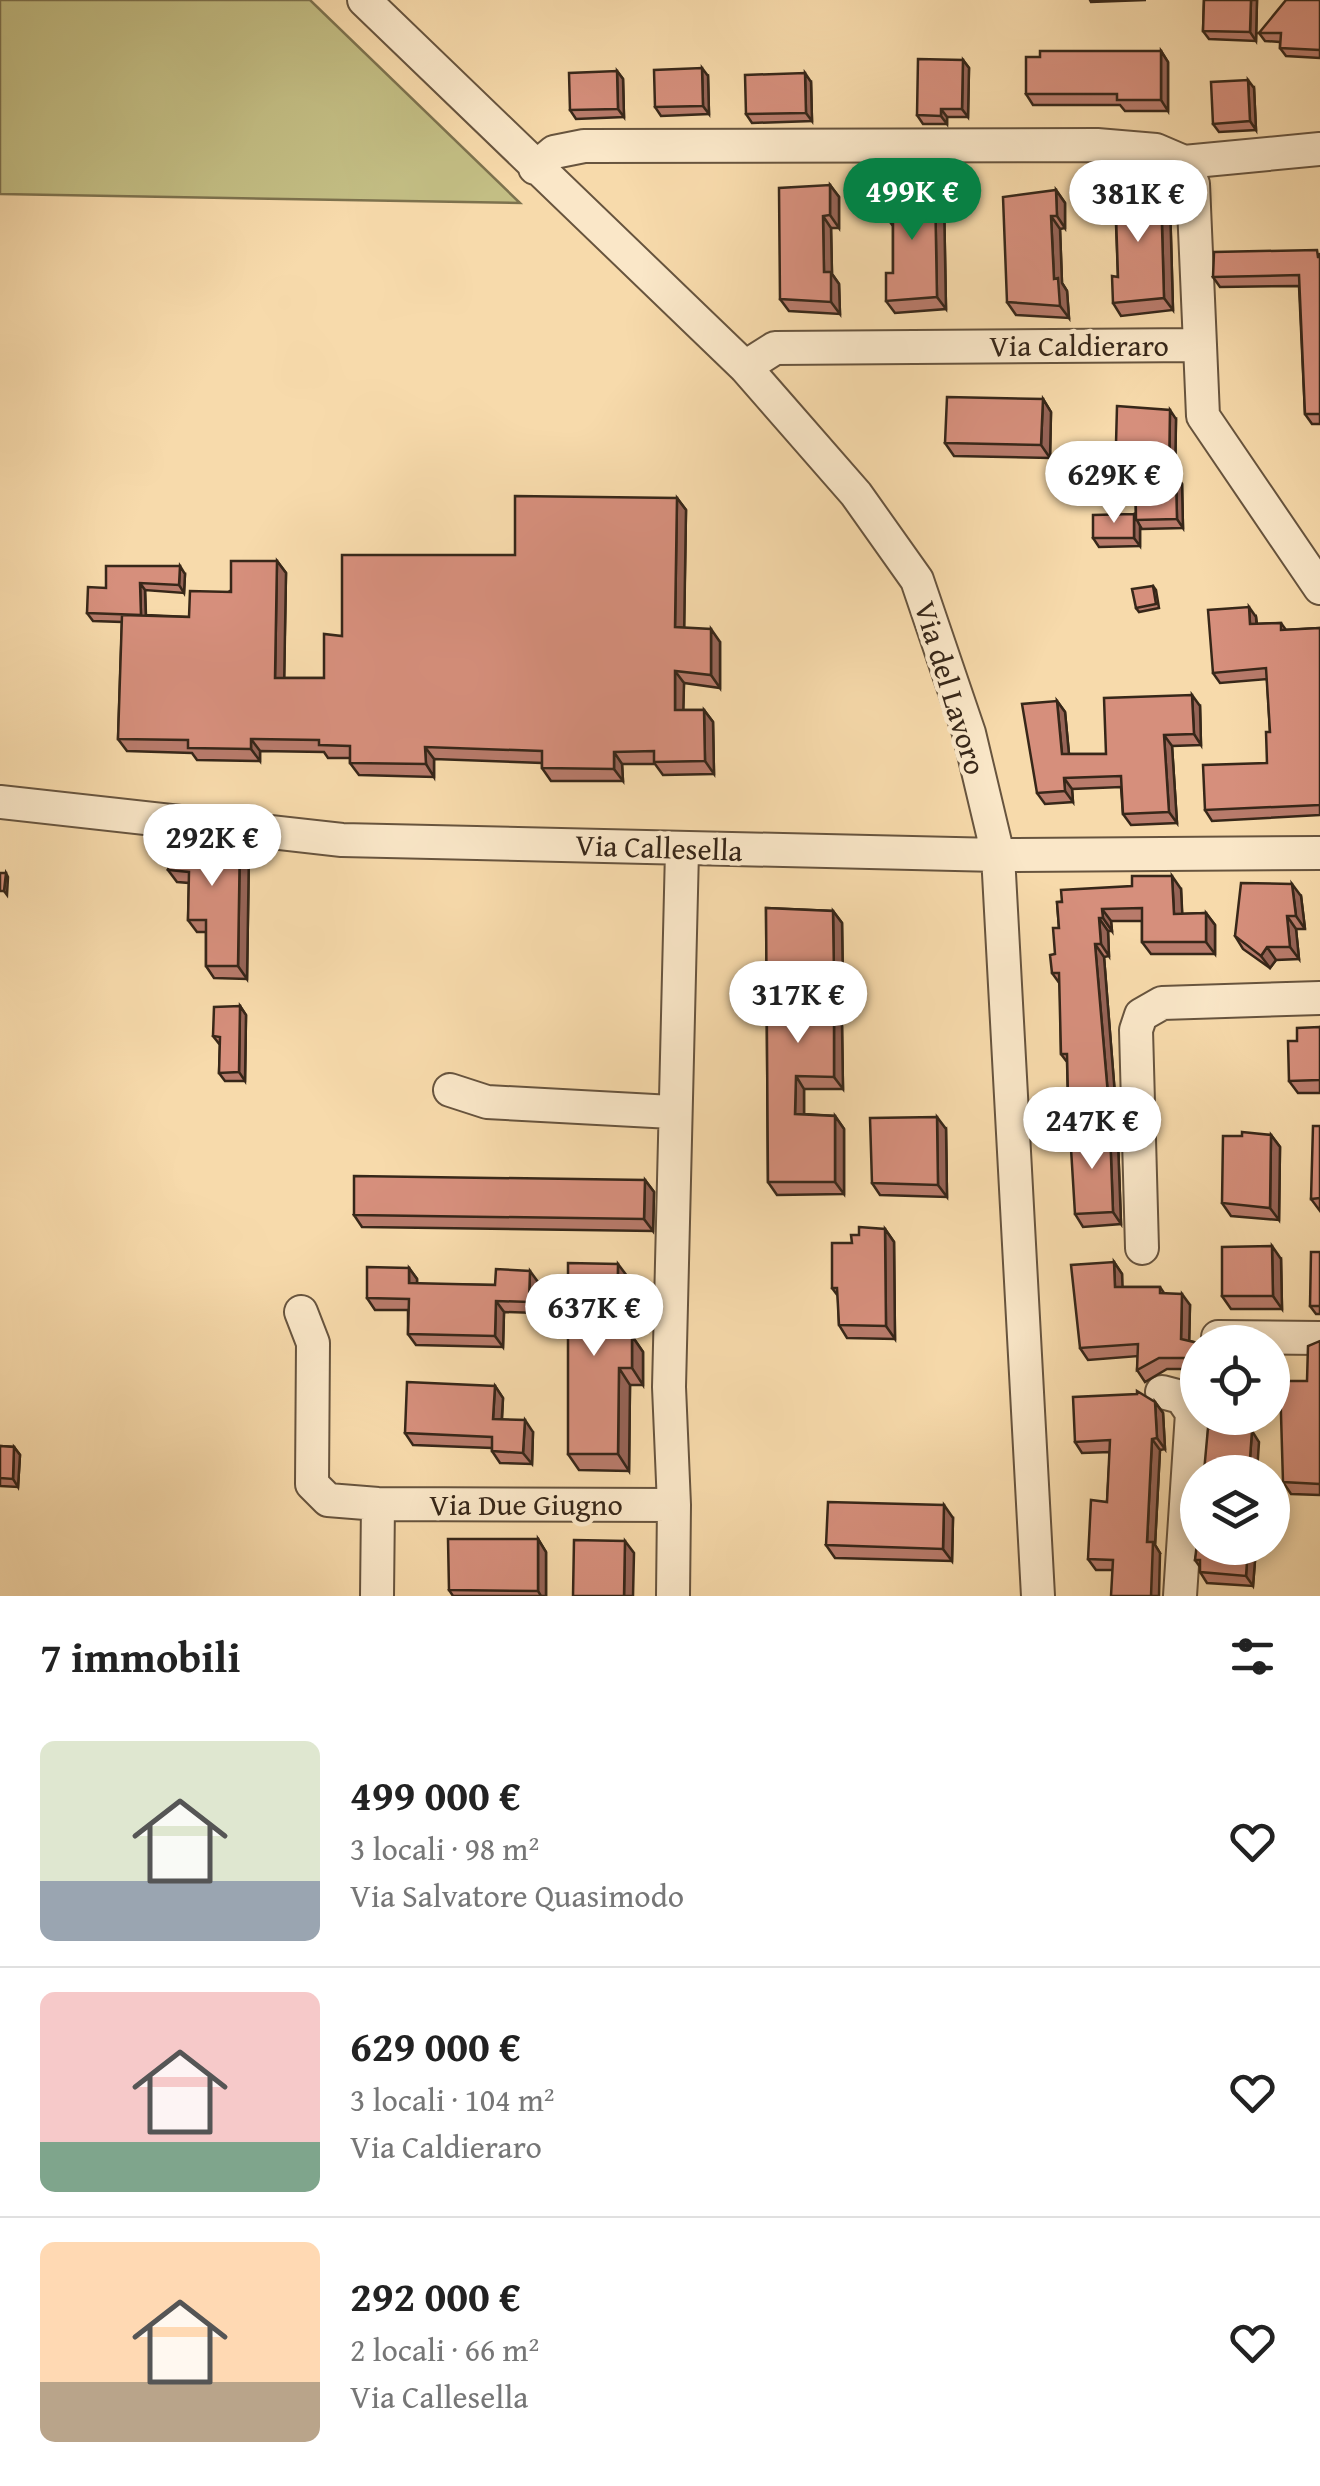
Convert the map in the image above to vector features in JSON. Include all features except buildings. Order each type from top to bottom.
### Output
[{"type":"street","name":"Via del Lavoro","points":[[364,0],[534,168],[745,367],[856,494],[917,580],[964,718],[998,855],[1038,1596]]},
{"type":"street","points":[[534,168],[554,152],[584,146],[1096,145],[1156,150],[1184,162],[1320,149]]},
{"type":"street","points":[[1184,162],[1193,184],[1200,344]]},
{"type":"street","name":"Via Caldieraro","points":[[745,367],[775,348],[1200,344],[1203,416],[1320,588]]},
{"type":"street","name":"Via Callesella","points":[[0,802],[342,840],[998,855],[1320,853]]},
{"type":"street","points":[[673,1596],[674,1505],[668,1387],[672,1112],[682,850]]},
{"type":"street","points":[[1142,1248],[1136,1030],[1141,1014],[1162,1004],[1320,998]]},
{"type":"street","points":[[450,1090],[487,1102],[672,1112]]},
{"type":"street","name":"Via Due Giugno","points":[[301,1312],[314,1344],[312,1484],[328,1500],[378,1504],[674,1505]]},
{"type":"street","points":[[1290,1338],[1320,1338]]},
{"type":"street","points":[[1162,1392],[1181,1397],[1192,1413],[1180,1596]]},
{"type":"street","points":[[377,1596],[378,1504]]},
{"type":"shaded area","points":[[0,0],[310,0],[520,203],[0,194]]}]
